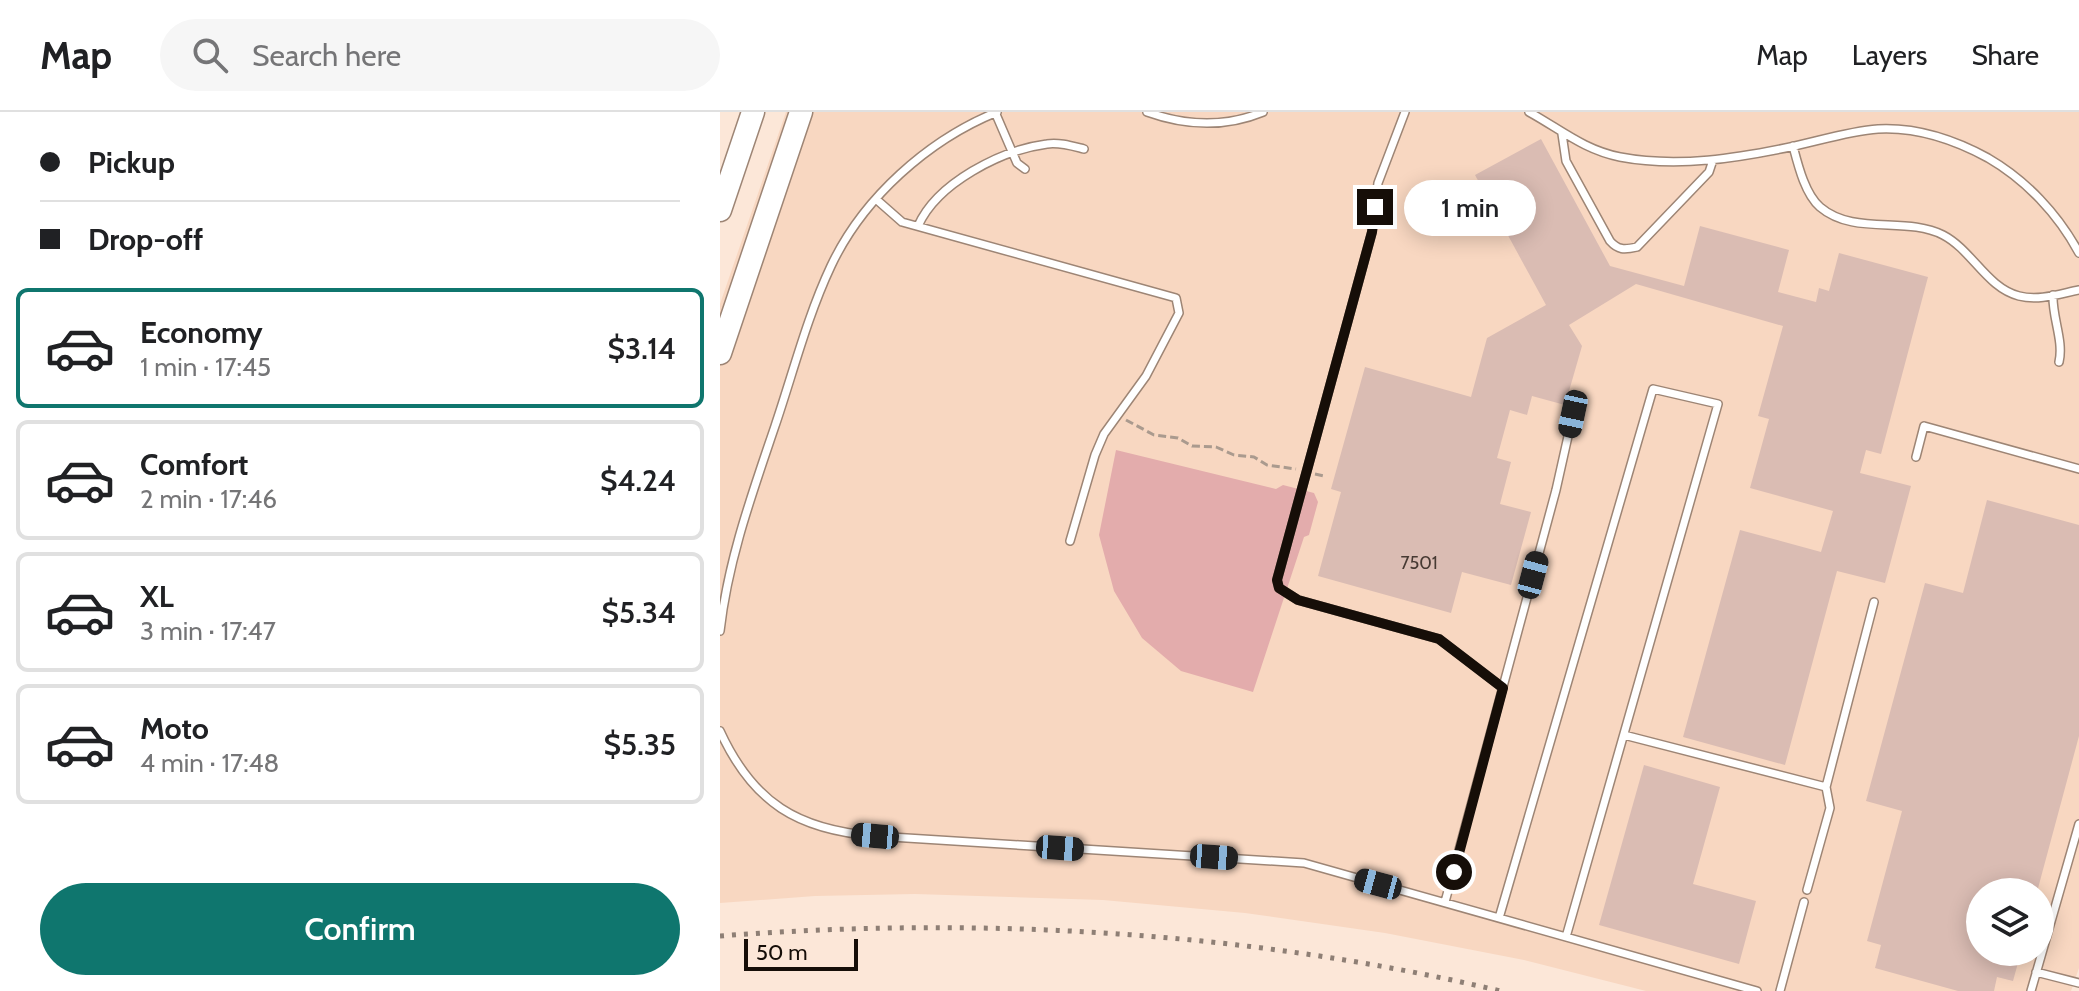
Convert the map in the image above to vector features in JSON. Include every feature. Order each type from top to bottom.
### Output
[{"type":"main road","points":[[720,210],[753,112]]},
{"type":"main road","points":[[720,353],[801,112]]},
{"type":"lane","points":[[720,631],[730,569],[741,528],[813,313],[841,247],[877,200],[918,159],[964,127],[996,112],[1012,154],[1025,169]]},
{"type":"lane","points":[[1147,112],[1190,123],[1221,124],[1263,112]]},
{"type":"lane","points":[[1405,112],[1378,183],[1372,232],[1277,580],[1279,588],[1298,600],[1439,639],[1503,688]]},
{"type":"lane","points":[[1529,112],[1591,149],[1646,160],[1713,160],[1879,129],[1918,132],[1955,143],[2010,171],[2051,210],[2079,253]]},
{"type":"lane","points":[[1562,134],[1566,161],[1602,227],[1616,248],[1625,250],[1637,247],[1709,172],[1713,160]]},
{"type":"lane","points":[[918,226],[934,203],[959,180],[984,165],[1050,143],[1084,149]]},
{"type":"lane","points":[[1793,146],[1817,204],[1831,215],[1846,220],[1924,228],[1944,235],[1999,288],[2018,296],[2039,298],[2079,290]]},
{"type":"lane","points":[[877,200],[902,222],[1176,298],[1179,313],[1146,376],[1115,417],[1095,455],[1070,541]]},
{"type":"lane","points":[[2053,295],[2052,307],[2061,354],[2059,362]]},
{"type":"lane","points":[[1499,918],[1653,389],[1718,404],[1566,937]]},
{"type":"lane","points":[[1445,902],[1556,490],[1573,414]]},
{"type":"lane","points":[[1916,457],[1924,426],[2079,469]]},
{"type":"lane","points":[[1807,890],[1830,808],[1826,787],[1874,602]]},
{"type":"lane","points":[[720,731],[729,751],[757,788],[799,820],[824,829],[875,836],[1304,863],[1757,991]]},
{"type":"lane","points":[[1624,735],[1826,787]]},
{"type":"lane","points":[[2031,991],[2079,824]]},
{"type":"lane","points":[[1780,991],[1804,902]]},
{"type":"lane","points":[[2036,972],[2079,983]]},
{"type":"path","points":[[1115,417],[1140,425],[1154,435],[1178,438],[1192,446],[1216,447],[1234,455],[1254,457],[1267,465],[1324,476]]},
{"type":"shaded area","points":[[786,112],[2079,112],[2079,968],[2071,991],[1646,991],[1524,960],[1385,933],[1245,913],[1103,900],[915,894],[815,896],[720,903],[720,304]]},
{"type":"shaded area","points":[[1116,450],[1276,489],[1283,485],[1314,493],[1318,502],[1309,535],[1304,537],[1253,692],[1181,671],[1142,638],[1114,591],[1099,535]]},
{"type":"building","points":[[1541,139],[1610,266],[1684,286],[1700,226],[1789,250],[1778,292],[1816,302],[1819,288],[1829,291],[1839,253],[1928,277],[1881,454],[1866,450],[1860,473],[1911,486],[1885,583],[1837,571],[1785,765],[1683,737],[1740,530],[1821,552],[1833,511],[1750,488],[1769,419],[1758,416],[1783,326],[1636,284],[1569,325],[1582,346],[1565,405],[1532,396],[1527,415],[1510,410],[1497,458],[1511,462],[1500,504],[1531,512],[1511,585],[1462,572],[1451,613],[1318,576],[1341,492],[1331,489],[1365,367],[1471,397],[1487,338],[1546,305],[1475,175]]},
{"type":"building","points":[[1987,500],[2079,525],[2079,736],[2041,878],[1966,878],[1966,966],[2017,966],[2013,981],[1997,977],[1994,991],[1958,991],[1875,968],[1881,945],[1867,941],[1902,811],[1866,801],[1925,583],[1963,593]]},
{"type":"building","points":[[1644,765],[1720,787],[1693,884],[1756,901],[1739,964],[1599,925]]},
{"type":"railway","points":[[720,936],[916,928],[1112,934],[1308,954],[1501,991]]},
{"type":"route","points":[[1375,207],[1372,232],[1277,580],[1279,588],[1298,600],[1439,639],[1503,688],[1454,872]]}]
